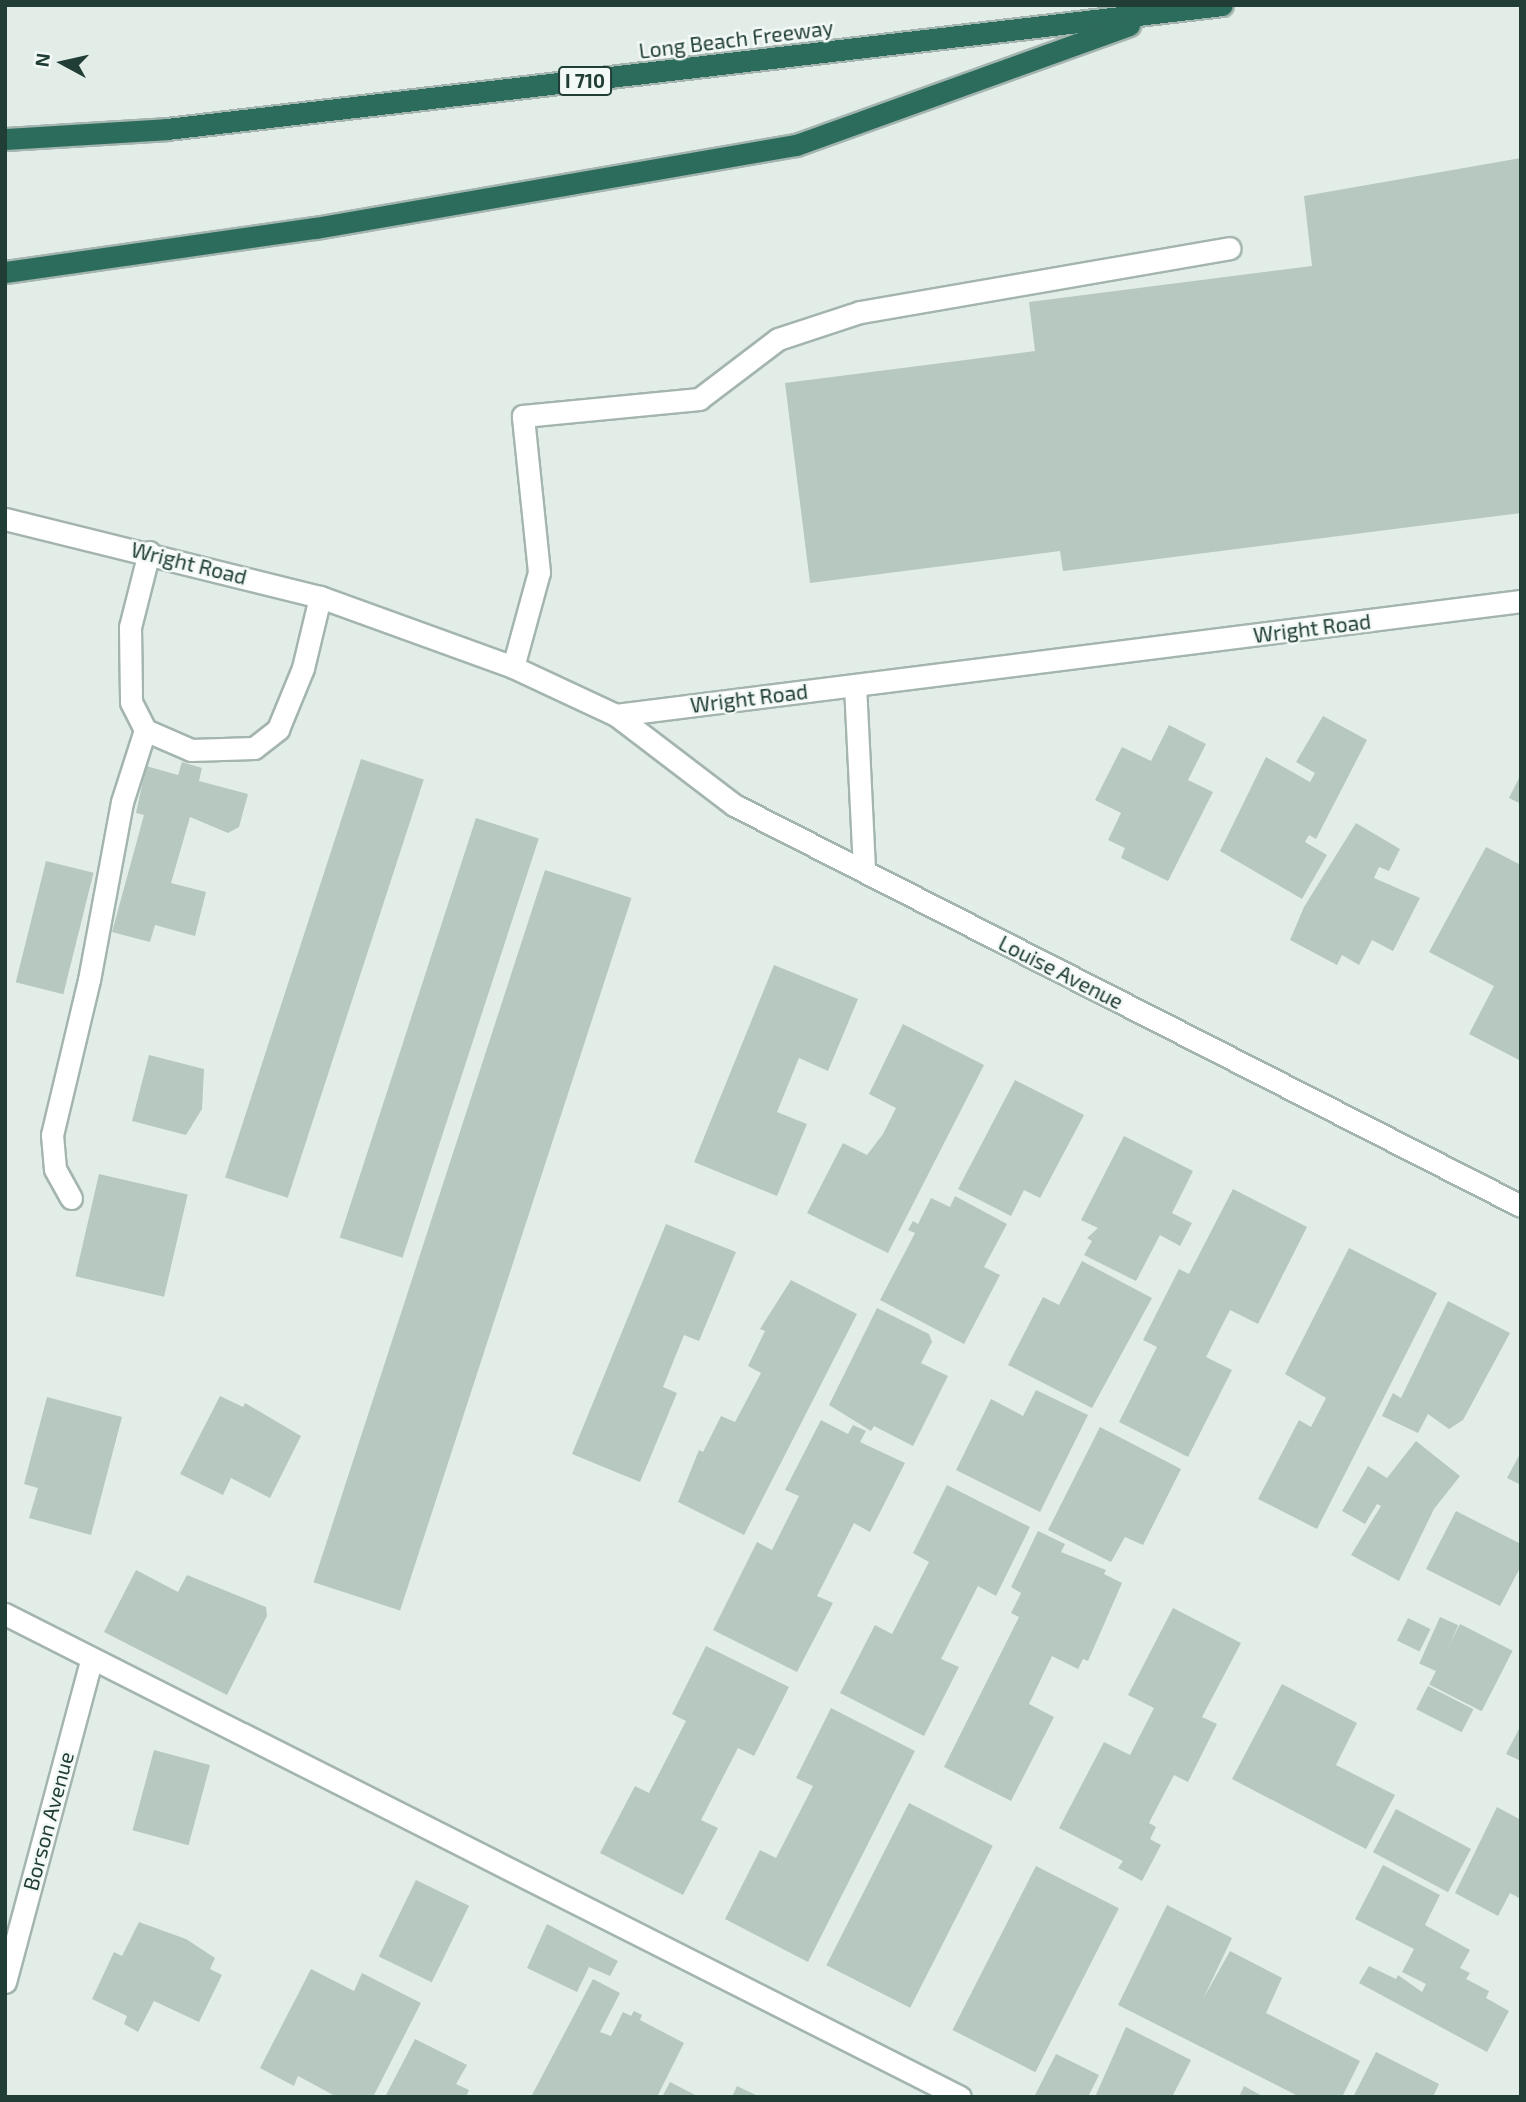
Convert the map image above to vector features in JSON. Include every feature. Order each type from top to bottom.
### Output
[{"type":"highway","name":"Long Beach Freeway","points":[[5,139],[181,127],[1222,5]]},
{"type":"highway","points":[[5,272],[315,228],[796,145],[1164,12]]},
{"type":"street","points":[[513,667],[539,572],[523,416],[699,399],[778,339],[860,312],[1230,248]]},
{"type":"street","name":"Wright Road","points":[[5,519],[149,552],[320,597],[513,667],[615,715],[1521,601]]},
{"type":"street","points":[[149,552],[130,627],[128,674],[131,702],[145,730],[163,741],[219,753],[254,748],[278,729],[303,668],[320,597]]},
{"type":"street","points":[[855,685],[864,871]]},
{"type":"street","name":"Louise Avenue","points":[[615,715],[734,805],[1521,1206]]},
{"type":"street","points":[[71,1198],[55,1169],[52,1135],[89,980],[122,802],[145,730]]},
{"type":"street","points":[[5,1614],[91,1661],[960,2097]]},
{"type":"street","name":"Borson Avenue","points":[[5,1982],[91,1661]]},
{"type":"building","points":[[1521,158],[1521,513],[1063,571],[1060,551],[810,583],[785,383],[1035,351],[1029,302],[1312,266],[1304,196]]},
{"type":"building","points":[[1323,716],[1367,740],[1316,839],[1309,835],[1305,842],[1327,855],[1302,899],[1220,851],[1266,757],[1310,782],[1315,773],[1296,762]]},
{"type":"building","points":[[1169,725],[1206,744],[1188,780],[1213,792],[1168,881],[1121,858],[1125,848],[1108,840],[1121,813],[1095,800],[1122,747],[1151,761]]},
{"type":"building","points":[[361,759],[424,779],[288,1198],[225,1177]]},
{"type":"building","points":[[182,762],[202,768],[199,781],[248,794],[239,827],[228,833],[190,817],[171,883],[206,892],[195,936],[155,925],[150,942],[112,932],[144,815],[136,813],[146,766],[178,775]]},
{"type":"building","points":[[1521,774],[1521,804],[1509,798]]},
{"type":"building","points":[[476,818],[539,838],[402,1258],[340,1237]]},
{"type":"building","points":[[1356,823],[1400,849],[1389,871],[1379,867],[1374,878],[1420,898],[1393,951],[1372,940],[1359,965],[1342,955],[1337,965],[1290,940],[1304,907]]},
{"type":"building","points":[[1486,847],[1521,865],[1521,1061],[1469,1034],[1494,986],[1429,952]]},
{"type":"building","points":[[46,861],[94,873],[63,994],[16,982]]},
{"type":"building","points":[[545,870],[632,898],[400,1610],[314,1582]]},
{"type":"building","points":[[774,965],[858,999],[828,1071],[799,1058],[777,1112],[807,1124],[777,1196],[694,1162]]},
{"type":"building","points":[[903,1024],[984,1065],[888,1253],[807,1213],[843,1143],[867,1155],[883,1134],[896,1108],[869,1094]]},
{"type":"building","points":[[149,1055],[204,1069],[202,1109],[186,1135],[132,1121]]},
{"type":"building","points":[[1015,1080],[1084,1115],[1040,1198],[1024,1190],[1011,1216],[958,1189]]},
{"type":"building","points":[[1124,1136],[1193,1171],[1172,1213],[1192,1223],[1180,1246],[1160,1235],[1136,1281],[1084,1255],[1092,1241],[1087,1238],[1098,1228],[1081,1220]]},
{"type":"building","points":[[99,1174],[188,1194],[164,1297],[75,1276]]},
{"type":"building","points":[[1233,1189],[1307,1227],[1258,1324],[1230,1310],[1206,1357],[1232,1370],[1188,1457],[1119,1422],[1157,1347],[1143,1340],[1179,1269],[1189,1274]]},
{"type":"building","points":[[955,1196],[1007,1224],[984,1267],[1000,1275],[964,1344],[880,1300],[915,1233],[908,1230],[913,1221],[918,1224],[931,1198],[950,1207]]},
{"type":"building","points":[[666,1224],[736,1252],[699,1341],[684,1335],[663,1387],[677,1393],[640,1482],[572,1454]]},
{"type":"building","points":[[1349,1248],[1437,1293],[1317,1529],[1258,1499],[1299,1420],[1311,1427],[1326,1398],[1285,1374]]},
{"type":"building","points":[[1082,1261],[1152,1298],[1092,1408],[1008,1365],[1043,1297],[1059,1305]]},
{"type":"building","points":[[791,1280],[857,1314],[744,1535],[678,1502],[699,1450],[703,1452],[721,1416],[735,1422],[761,1373],[748,1366],[765,1331],[760,1329]]},
{"type":"building","points":[[1448,1301],[1510,1333],[1463,1420],[1449,1429],[1428,1414],[1418,1433],[1382,1416],[1393,1393],[1401,1398]]},
{"type":"building","points":[[877,1308],[929,1334],[932,1342],[921,1363],[948,1376],[913,1446],[874,1426],[871,1431],[829,1405]]},
{"type":"building","points":[[1036,1390],[1088,1415],[1040,1512],[956,1470],[991,1399],[1023,1416]]},
{"type":"building","points":[[220,1396],[243,1407],[245,1403],[301,1436],[270,1498],[231,1478],[223,1495],[180,1474]]},
{"type":"building","points":[[47,1397],[122,1417],[91,1535],[29,1518],[38,1488],[24,1484]]},
{"type":"building","points":[[821,1420],[848,1434],[853,1425],[866,1431],[860,1442],[905,1463],[870,1532],[854,1523],[817,1596],[833,1603],[797,1672],[713,1630],[757,1542],[772,1550],[799,1496],[785,1490]]},
{"type":"building","points":[[1100,1427],[1181,1469],[1143,1545],[1125,1537],[1111,1562],[1048,1530]]},
{"type":"building","points":[[1416,1441],[1460,1476],[1434,1509],[1399,1581],[1351,1555],[1381,1506],[1377,1504],[1365,1524],[1342,1511],[1368,1466],[1387,1478]]},
{"type":"building","points":[[1521,1452],[1521,1485],[1507,1478]]},
{"type":"building","points":[[947,1485],[1030,1527],[996,1596],[978,1586],[941,1659],[959,1667],[924,1736],[840,1693],[875,1625],[892,1634],[929,1562],[913,1553]]},
{"type":"building","points":[[1456,1511],[1521,1544],[1521,1566],[1500,1606],[1426,1569]]},
{"type":"building","points":[[1038,1531],[1065,1544],[1061,1552],[1106,1570],[1104,1574],[1122,1583],[1088,1661],[1083,1659],[1078,1669],[1052,1656],[1029,1704],[1054,1717],[1011,1801],[944,1767],[1019,1617],[1011,1613],[1021,1593],[1011,1587]]},
{"type":"building","points":[[136,1570],[178,1592],[187,1575],[266,1607],[267,1616],[227,1695],[104,1632]]},
{"type":"building","points":[[1173,1608],[1241,1643],[1202,1717],[1217,1724],[1188,1782],[1174,1775],[1149,1823],[1156,1827],[1150,1839],[1161,1845],[1142,1881],[1118,1868],[1123,1861],[1059,1828],[1104,1742],[1130,1755],[1154,1708],[1128,1695]]},
{"type":"building","points":[[1440,1617],[1458,1625],[1438,1672],[1419,1664]]},
{"type":"building","points":[[1408,1618],[1430,1629],[1420,1651],[1397,1640]]},
{"type":"building","points":[[1460,1624],[1513,1651],[1482,1711],[1429,1685]]},
{"type":"building","points":[[706,1646],[789,1687],[754,1756],[738,1748],[701,1820],[718,1828],[683,1895],[600,1853],[635,1786],[649,1793],[686,1721],[672,1714]]},
{"type":"building","points":[[1282,1684],[1357,1723],[1336,1765],[1395,1795],[1366,1849],[1232,1779]]},
{"type":"building","points":[[1428,1686],[1473,1709],[1462,1732],[1416,1709]]},
{"type":"building","points":[[831,1708],[915,1751],[808,1962],[725,1919],[760,1850],[776,1858],[813,1786],[796,1778]]},
{"type":"building","points":[[1521,1725],[1521,1761],[1506,1754]]},
{"type":"building","points":[[154,1750],[210,1765],[189,1845],[133,1830]]},
{"type":"building","points":[[909,1803],[993,1846],[910,2008],[826,1965]]},
{"type":"building","points":[[1497,1807],[1521,1820],[1521,1899],[1510,1893],[1498,1916],[1455,1893]]},
{"type":"building","points":[[1396,1809],[1471,1849],[1448,1892],[1373,1852]]},
{"type":"building","points":[[1383,1865],[1440,1895],[1425,1925],[1470,1950],[1460,1968],[1470,1973],[1466,1979],[1489,1991],[1486,1998],[1509,2011],[1487,2052],[1359,1983],[1369,1966],[1396,1979],[1398,1975],[1422,1992],[1426,1984],[1402,1972],[1414,1949],[1355,1919]]},
{"type":"building","points":[[1036,1866],[1119,1908],[1035,2072],[952,2030]]},
{"type":"building","points":[[416,1880],[469,1906],[432,1982],[379,1956]]},
{"type":"building","points":[[1167,1905],[1232,1938],[1203,1999],[1230,1951],[1282,1978],[1266,2013],[1360,2061],[1342,2097],[1300,2097],[1118,2005]]},
{"type":"building","points":[[139,1922],[186,1939],[215,1958],[210,1969],[222,1975],[199,2022],[154,2001],[138,2032],[124,2024],[127,2016],[92,1999],[114,1952],[122,1956]]},
{"type":"building","points":[[547,1924],[618,1961],[610,1976],[589,1967],[577,1992],[527,1968]]},
{"type":"building","points":[[311,1969],[354,1991],[362,1973],[421,2003],[373,2097],[337,2097],[298,2076],[294,2086],[260,2068]]},
{"type":"building","points":[[593,1979],[620,1993],[600,2032],[611,2036],[623,2012],[631,2016],[634,2011],[642,2015],[640,2020],[684,2043],[657,2097],[531,2097]]},
{"type":"building","points":[[1126,2027],[1191,2060],[1172,2097],[1095,2097]]},
{"type":"building","points":[[415,2039],[467,2065],[456,2084],[469,2090],[466,2097],[385,2097]]},
{"type":"building","points":[[1376,2052],[1439,2084],[1433,2097],[1353,2097]]},
{"type":"building","points":[[1056,2054],[1099,2075],[1088,2097],[1034,2097]]},
{"type":"building","points":[[670,2082],[699,2097],[662,2097]]},
{"type":"building","points":[[737,2086],[760,2097],[732,2097]]},
{"type":"building","points":[[1244,2086],[1264,2097],[1239,2097]]}]
